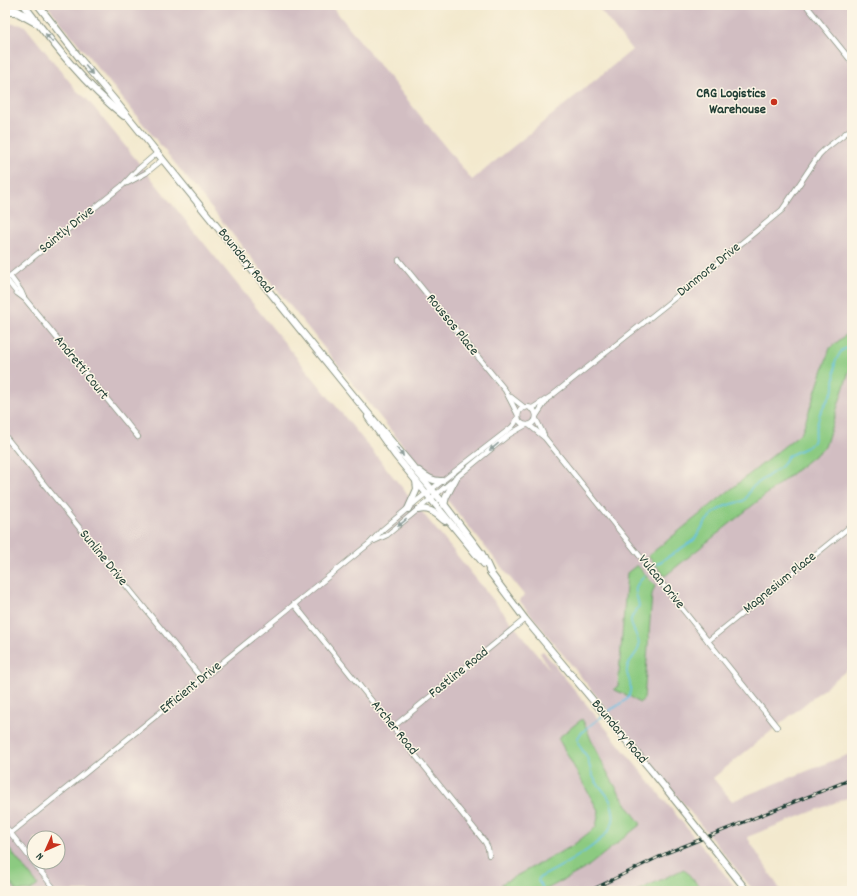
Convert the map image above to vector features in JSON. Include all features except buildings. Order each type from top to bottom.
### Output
[{"type":"highway","points":[[5,10],[10,5]]},
{"type":"highway","points":[[5,10],[16,11],[36,22]]},
{"type":"main road","name":"Boundary Road","points":[[24,5],[62,54],[113,108],[132,123]]},
{"type":"main road","name":"Boundary Road","points":[[38,5],[132,123],[410,464],[429,492]]},
{"type":"main road","points":[[98,80],[102,90],[99,93]]},
{"type":"main road","name":"Boundary Road","points":[[357,400],[394,455],[416,481],[444,505],[482,554],[491,573]]},
{"type":"main road","points":[[410,464],[425,476],[437,482],[442,481]]},
{"type":"main road","points":[[444,505],[446,497],[456,478]]},
{"type":"main road","points":[[408,509],[417,489],[416,481]]},
{"type":"main road","name":"Boundary Road","points":[[434,497],[456,530],[491,573],[525,619],[747,891]]},
{"type":"main road","points":[[418,510],[431,510],[456,530]]},
{"type":"street","points":[[806,5],[852,62]]},
{"type":"street","name":"Dunmore Drive","points":[[531,409],[550,397],[782,210],[819,155],[852,128]]},
{"type":"street","name":"Saintly Drive","points":[[25,299],[21,291],[7,278],[123,184],[157,153]]},
{"type":"street","name":"Saintly Drive","points":[[123,184],[146,172],[162,160]]},
{"type":"street","name":"Roussos Place","points":[[399,260],[505,390],[514,400],[525,408]]},
{"type":"street","name":"Andretti Court","points":[[25,299],[138,437]]},
{"type":"street","name":"Roussos Place","points":[[505,390],[518,416]]},
{"type":"street","name":"Dunmore Drive","points":[[536,417],[550,397]]},
{"type":"street","points":[[429,492],[512,427],[516,423],[521,410],[525,408],[531,409],[535,413],[536,417],[532,424],[506,438],[434,497]]},
{"type":"street","points":[[518,416],[522,423],[528,425]]},
{"type":"street","name":"Vulcan Drive","points":[[536,417],[545,438]]},
{"type":"street","name":"Vulcan Drive","points":[[528,425],[545,438],[777,727]]},
{"type":"street","name":"Sunline Drive","points":[[5,436],[202,679]]},
{"type":"street","name":"Efficient Drive","points":[[11,833],[370,543],[382,530],[429,492]]},
{"type":"street","name":"Efficient Drive","points":[[370,543],[387,535],[434,497]]},
{"type":"street","name":"Magnesium Place","points":[[708,641],[852,525]]},
{"type":"street","name":"Archer Road","points":[[294,604],[485,842],[489,855]]},
{"type":"street","name":"Fastline Road","points":[[393,727],[525,619]]},
{"type":"street","points":[[5,826],[56,891]]},
{"type":"shaded area","points":[[47,5],[331,5],[472,180],[632,50],[596,5],[852,5],[852,666],[713,778],[732,801],[852,753],[852,796],[747,837],[781,891],[754,891],[519,600],[524,595]]},
{"type":"shaded area","points":[[5,23],[24,25],[77,91],[87,99],[550,670],[540,653],[543,651],[738,891],[703,891],[684,869],[637,891],[5,891]]},
{"type":"green space","points":[[852,330],[852,369],[849,371],[825,447],[665,576],[648,556],[802,432],[830,348]]},
{"type":"green space","points":[[637,565],[655,586],[652,594],[644,699],[639,703],[631,697],[614,689],[618,686],[627,573]]},
{"type":"green space","points":[[582,719],[609,775],[621,796],[641,824],[586,868],[543,891],[507,891],[501,884],[572,846],[596,827],[599,812],[558,738]]},
{"type":"green space","points":[[5,844],[38,885],[30,891],[17,891],[5,876]]},
{"type":"green space","points":[[684,869],[703,891],[637,891]]},
{"type":"waterway","points":[[657,564],[694,540],[707,520],[715,512],[725,506],[743,501],[751,488],[782,466],[788,456],[809,446],[813,442],[820,413],[834,389],[835,362],[844,349],[852,347]]},
{"type":"waterway","points":[[606,713],[624,702],[629,694],[630,682],[627,673],[627,666],[637,652],[639,646],[631,619],[639,606],[636,587],[645,576]]},
{"type":"waterway","points":[[543,891],[543,888],[538,881],[539,878],[569,862],[591,847],[608,832],[613,822],[614,816],[610,800],[593,777],[587,757],[579,746],[578,741],[579,735],[603,716]]},
{"type":"railway","points":[[589,891],[669,852],[852,779]]},
{"type":"place","name":"CRG Logistics Warehouse","points":[[774,102]]}]
